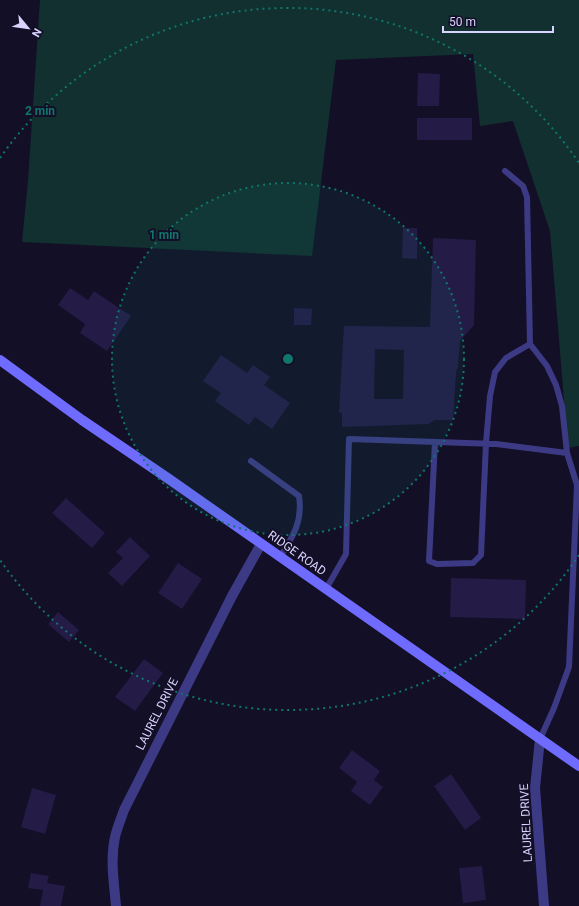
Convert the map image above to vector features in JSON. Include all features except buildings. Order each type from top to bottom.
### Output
[{"type":"street","name":"RIDGE ROAD","points":[[0,360],[82,420],[579,766]]},
{"type":"street","name":"LAUREL DRIVE","points":[[116,906],[112,866],[113,847],[124,810],[232,596],[261,544]]},
{"type":"street","name":"LAUREL DRIVE","points":[[540,739],[535,788],[544,906]]},
{"type":"lane","points":[[505,172],[523,186],[527,196],[530,344],[547,366],[556,385],[562,406],[567,453],[577,485],[570,667],[540,739]]},
{"type":"lane","points":[[435,442],[429,561],[437,564],[474,563],[481,554],[486,443],[490,396],[495,372],[506,358],[530,344]]},
{"type":"lane","points":[[326,589],[346,554],[349,439],[486,443],[567,453]]},
{"type":"lane","points":[[251,461],[299,496],[300,506],[294,535],[280,557]]},
{"type":"green space","points":[[40,0],[579,0],[579,446],[568,448],[550,231],[513,121],[480,126],[473,54],[336,60],[312,256],[22,242],[28,181]]}]
